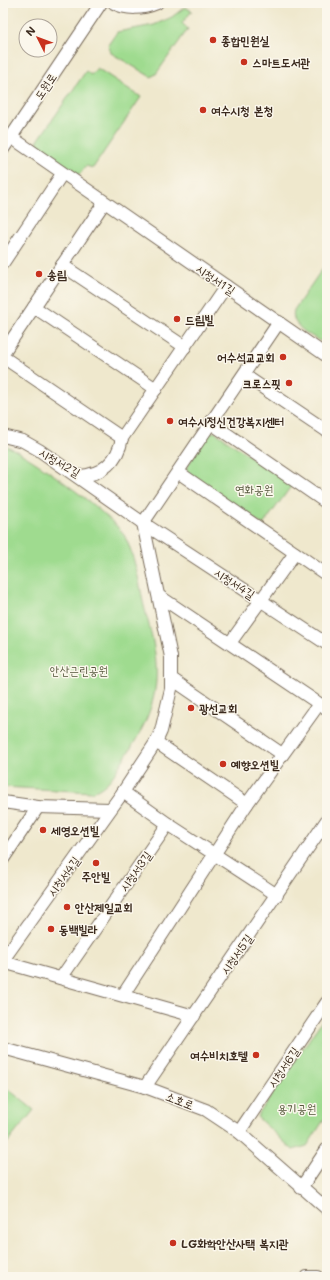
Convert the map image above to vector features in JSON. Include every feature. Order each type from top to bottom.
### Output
[{"type":"street","name":"도원로","points":[[3,149],[101,3]]},
{"type":"street","points":[[114,3],[129,8],[143,7],[157,3]]},
{"type":"street","name":"시청서1길","points":[[11,137],[62,174],[327,356]]},
{"type":"street","points":[[3,263],[62,174]]},
{"type":"street","points":[[3,353],[104,203]]},
{"type":"street","points":[[62,265],[185,347]]},
{"type":"street","name":"시청서2길","points":[[3,436],[25,442],[79,476],[96,474],[102,470],[118,450],[122,438],[226,286]]},
{"type":"street","points":[[34,307],[156,389]]},
{"type":"street","points":[[79,476],[143,522],[279,322]]},
{"type":"street","points":[[3,357],[122,438]]},
{"type":"street","points":[[244,375],[327,431]]},
{"type":"street","points":[[211,424],[327,503]]},
{"type":"street","points":[[178,472],[327,575]]},
{"type":"street","name":"시청서4길","points":[[3,961],[123,792],[156,742],[168,704],[172,679],[171,657],[143,522]]},
{"type":"street","name":"시청서4길","points":[[143,522],[327,644]]},
{"type":"street","points":[[230,643],[295,553]]},
{"type":"street","points":[[123,995],[247,804],[282,754],[323,706],[159,596]]},
{"type":"street","points":[[172,679],[282,754]]},
{"type":"street","points":[[156,742],[247,804]]},
{"type":"street","points":[[123,792],[168,824],[277,895]]},
{"type":"street","points":[[3,802],[38,807],[110,809]]},
{"type":"street","points":[[3,858],[38,807]]},
{"type":"street","name":"시청서5길","points":[[145,1087],[327,820]]},
{"type":"street","name":"시청서3길","points":[[61,978],[168,824]]},
{"type":"street","points":[[3,961],[194,1016]]},
{"type":"street","name":"시청서6길","points":[[239,1132],[327,1002]]},
{"type":"street","name":"소호로","points":[[3,1048],[145,1087],[206,1110],[239,1132],[301,1188],[327,1209]]},
{"type":"street","points":[[301,1188],[327,1149]]},
{"type":"street","points":[[307,1277],[318,1277]]},
{"type":"green space","points":[[185,7],[192,11],[182,23],[188,29],[156,74],[151,77],[111,53],[108,45],[117,32],[154,25],[172,17]]},
{"type":"green space","points":[[97,68],[141,97],[93,168],[86,166],[80,174],[77,174],[39,147],[37,142],[86,71],[91,75]]},
{"type":"green space","points":[[327,262],[327,345],[304,331],[295,322],[293,316],[294,310]]},
{"type":"green space","name":"연화공원","points":[[215,432],[292,485],[263,525],[188,473],[186,468],[209,433]]},
{"type":"green space","name":"안산근린공원","points":[[3,445],[29,458],[48,471],[86,499],[117,526],[127,541],[136,567],[154,649],[156,664],[155,690],[148,715],[137,738],[107,783],[98,790],[92,792],[3,787]]},
{"type":"green space","name":"용기공원","points":[[327,1013],[327,1115],[307,1146],[293,1150],[257,1117]]},
{"type":"green space","points":[[3,1085],[34,1110],[3,1148]]},
{"type":"place","name":"종합민원실","points":[[213,40]]},
{"type":"place","name":"스마트도서관","points":[[244,62]]},
{"type":"place","name":"여수시청 본청","points":[[203,110]]},
{"type":"place","name":"송림","points":[[39,274]]},
{"type":"place","name":"드림빌","points":[[177,319]]},
{"type":"place","name":"어수석교교회","points":[[283,357]]},
{"type":"place","name":"크로스핏","points":[[289,383]]},
{"type":"place","name":"여수시정신건강복지센터","points":[[170,421]]},
{"type":"place","name":"광선교회","points":[[191,708]]},
{"type":"place","name":"예향오션빌","points":[[223,764]]},
{"type":"place","name":"세영오션빌","points":[[43,830]]},
{"type":"place","name":"주안빌","points":[[96,863]]},
{"type":"place","name":"안산제일교회","points":[[67,907]]},
{"type":"place","name":"동백빌라","points":[[51,929]]},
{"type":"place","name":"여수비치호텔","points":[[256,1055]]},
{"type":"place","name":"LG화학안산사택 복지관","points":[[173,1243]]}]
